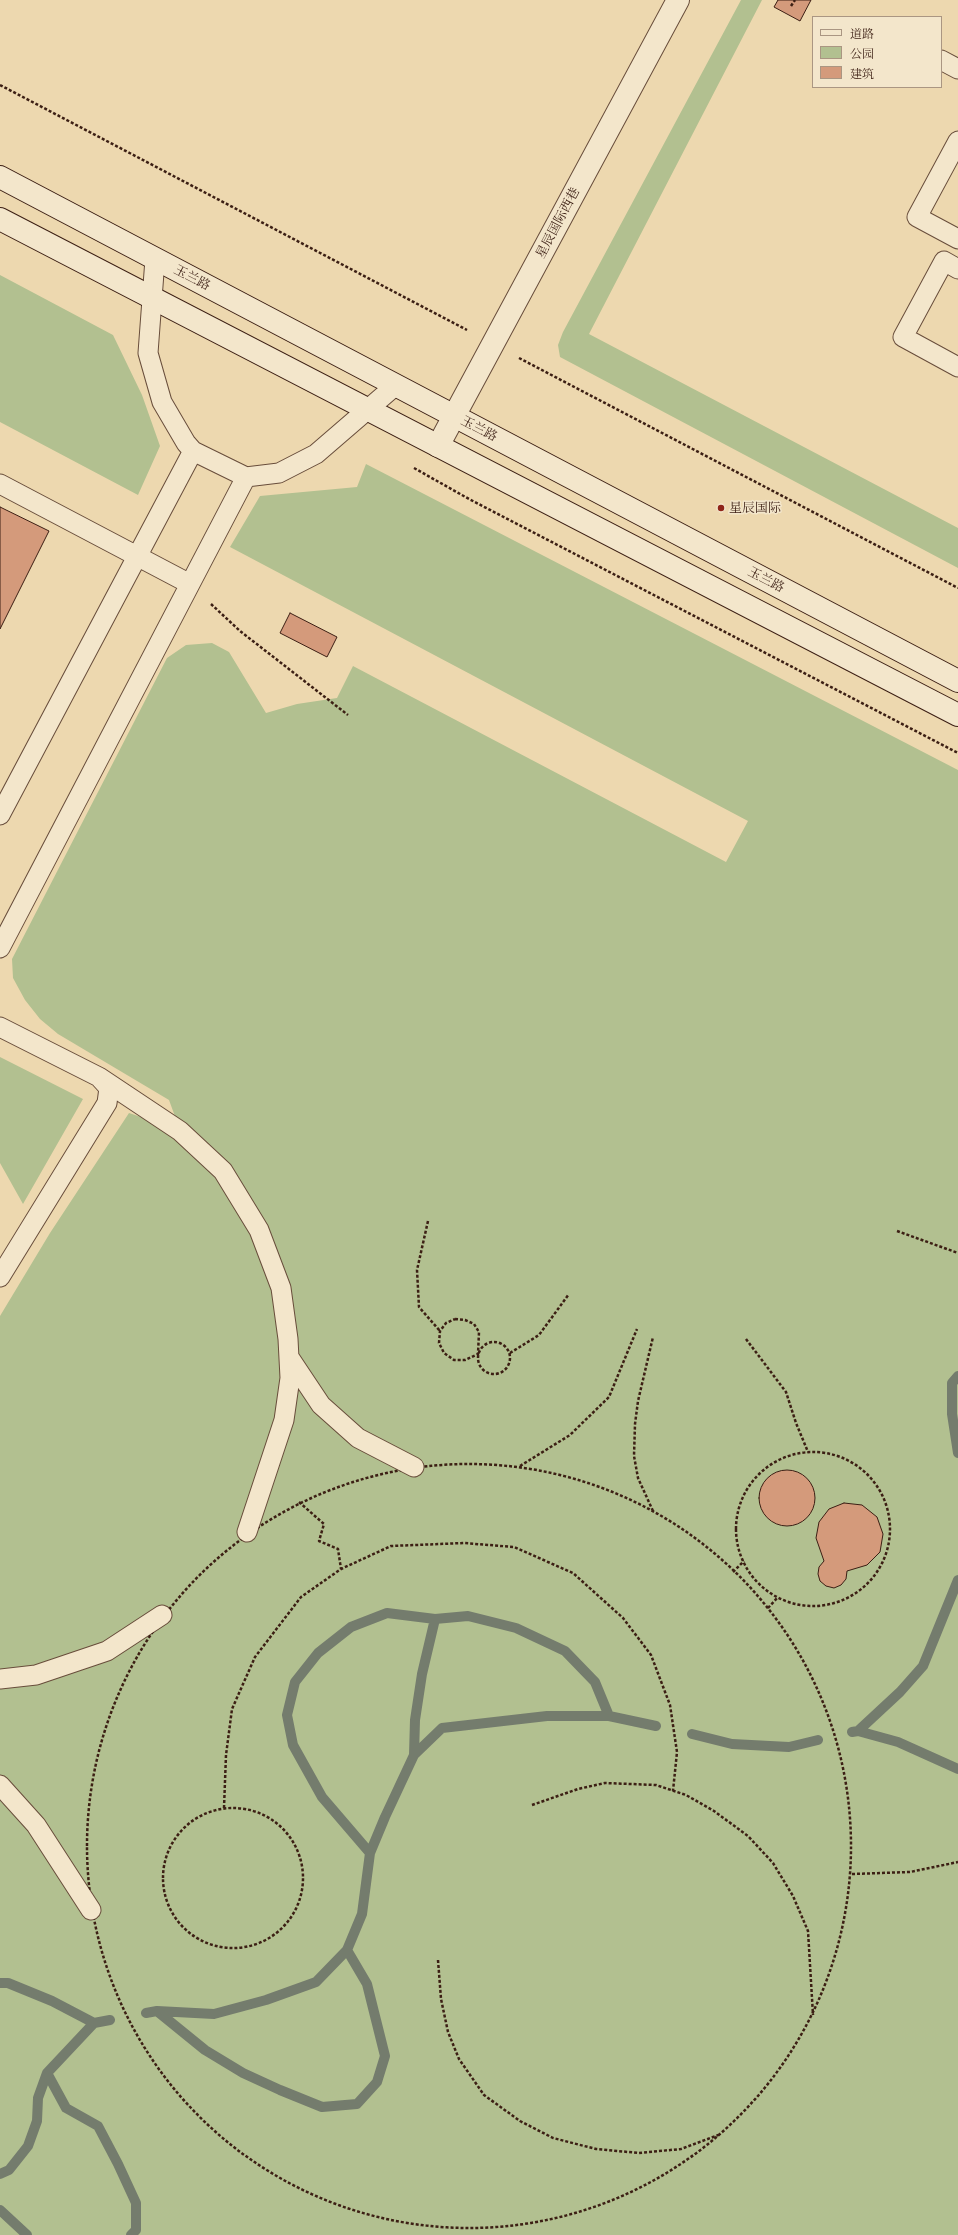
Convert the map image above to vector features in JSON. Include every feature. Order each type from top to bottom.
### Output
[{"type":"street","name":"星辰国际西巷","points":[[438,446],[678,0]]},
{"type":"street","name":"玉兰路","points":[[0,177],[958,681]]},
{"type":"street","points":[[0,219],[958,716]]},
{"type":"lane","points":[[942,61],[958,69]]},
{"type":"lane","points":[[958,141],[917,217],[958,239]]},
{"type":"lane","points":[[155,259],[148,353],[162,402],[186,443],[193,451],[246,477],[279,473],[316,454],[396,385]]},
{"type":"lane","points":[[958,269],[944,261],[903,337],[958,367]]},
{"type":"lane","points":[[0,815],[193,451]]},
{"type":"lane","points":[[0,948],[246,477]]},
{"type":"lane","points":[[0,484],[190,584]]},
{"type":"lane","points":[[0,1027],[99,1077],[180,1131],[223,1171],[259,1230],[281,1288],[290,1378],[284,1420],[247,1532]]},
{"type":"lane","points":[[0,1276],[107,1103],[109,1088],[99,1077]]},
{"type":"lane","points":[[289,1356],[321,1405],[353,1433],[414,1467]]},
{"type":"lane","points":[[0,1679],[36,1676],[107,1651],[162,1615]]},
{"type":"lane","points":[[0,1785],[36,1825],[90,1910]]},
{"type":"path","points":[[791,6],[795,0]]},
{"type":"path","points":[[411,466],[469,499],[958,753]]},
{"type":"path","points":[[190,584],[240,631],[348,715]]},
{"type":"path","points":[[428,1220],[416,1270],[419,1307],[440,1331]]},
{"type":"path","points":[[897,1231],[958,1253]]},
{"type":"path","points":[[510,1353],[539,1335],[569,1294]]},
{"type":"path","points":[[478,1354],[465,1360],[454,1360],[444,1353],[439,1343],[440,1331],[446,1323],[455,1319],[465,1320],[474,1324],[479,1332],[478,1354],[478,1362],[483,1370],[490,1374],[498,1374],[506,1369],[510,1362],[510,1353],[505,1346],[498,1342],[490,1343],[482,1347],[478,1354]]},
{"type":"path","points":[[520,1466],[570,1435],[609,1397],[637,1329]]},
{"type":"path","points":[[653,1337],[638,1401],[635,1424],[634,1456],[638,1478],[653,1511]]},
{"type":"path","points":[[746,1339],[786,1392],[808,1452]]},
{"type":"path","points":[[808,1452],[828,1453],[847,1459],[863,1470],[877,1484],[887,1509],[890,1522],[890,1541],[884,1560],[874,1577],[860,1590],[843,1600],[824,1605],[803,1605],[778,1597],[765,1589],[751,1574],[744,1561],[737,1536],[737,1515],[744,1496],[754,1479],[770,1465],[788,1456],[808,1452]]},
{"type":"path","points":[[467,1463],[520,1466],[588,1482],[653,1511],[713,1552],[768,1608],[806,1664],[834,1731],[850,1802],[851,1874],[839,1947],[813,2016],[774,2079],[724,2133],[664,2176],[597,2207],[525,2224],[451,2228],[378,2218],[308,2193],[244,2155],[188,2106],[143,2048],[110,1981],[90,1910],[85,1848],[91,1778],[104,1725],[128,1668],[162,1615],[201,1571],[247,1532],[299,1502],[355,1480],[414,1467],[467,1463]]},
{"type":"path","points":[[299,1502],[324,1524],[320,1541],[338,1549],[341,1569]]},
{"type":"path","points":[[224,1808],[226,1755],[232,1709],[255,1657],[301,1597],[341,1569],[391,1546],[464,1543],[514,1547],[572,1573],[623,1618],[651,1655],[670,1705],[677,1752],[673,1791]]},
{"type":"path","points":[[733,1572],[744,1561]]},
{"type":"path","points":[[768,1608],[778,1597]]},
{"type":"path","points":[[532,1805],[578,1789],[605,1783],[656,1785],[686,1795],[714,1810],[748,1836],[773,1863],[789,1889],[808,1931],[813,2016]]},
{"type":"path","points":[[224,1808],[251,1811],[264,1815],[281,1827],[294,1844],[301,1863],[303,1883],[300,1896],[289,1921],[268,1938],[256,1944],[236,1948],[217,1946],[198,1939],[183,1927],[171,1912],[164,1893],[162,1874],[166,1854],[175,1838],[188,1823],[205,1813],[224,1808]]},
{"type":"path","points":[[851,1874],[910,1872],[958,1862]]},
{"type":"path","points":[[438,1960],[441,1999],[448,2032],[459,2059],[484,2095],[520,2121],[553,2138],[596,2149],[639,2153],[681,2149],[724,2133]]},
{"type":"green space","points":[[741,0],[762,0],[589,334],[958,528],[958,568],[560,357],[558,345],[563,332]]},
{"type":"green space","points":[[0,275],[113,335],[142,395],[160,446],[138,495],[0,422]]},
{"type":"green space","points":[[366,464],[958,770],[958,2235],[0,2235],[0,1316],[50,1233],[129,1113],[180,1130],[169,1100],[58,1034],[40,1019],[25,1000],[13,978],[12,959],[167,658],[186,645],[212,643],[229,652],[266,713],[297,704],[337,698],[353,666],[726,862],[748,821],[230,547],[260,496],[357,487]]},
{"type":"green space","points":[[0,1057],[83,1099],[23,1204],[0,1163]]},
{"type":"building","points":[[778,0],[811,0],[800,21],[774,7]]},
{"type":"building","points":[[0,507],[49,531],[0,629]]},
{"type":"building","points":[[290,613],[337,637],[327,657],[280,633]]},
{"type":"building","points":[[787,1470],[798,1472],[807,1478],[813,1487],[815,1498],[813,1509],[807,1518],[798,1524],[787,1526],[776,1524],[767,1518],[761,1509],[759,1498],[761,1487],[767,1478],[776,1472]]},
{"type":"building","points":[[844,1503],[862,1505],[877,1517],[883,1534],[880,1552],[867,1565],[847,1571],[846,1579],[841,1585],[834,1588],[826,1586],[820,1581],[818,1574],[819,1567],[824,1561],[816,1538],[819,1522],[829,1509]]},
{"type":"waterway","points":[[958,1376],[952,1383],[952,1414],[958,1453]]},
{"type":"waterway","points":[[852,1732],[858,1731],[900,1692],[923,1666],[958,1580]]},
{"type":"waterway","points":[[370,1853],[322,1797],[293,1745],[287,1715],[295,1682],[318,1653],[351,1627],[387,1613],[435,1619],[468,1616],[516,1628],[565,1651],[595,1682],[609,1716]]},
{"type":"waterway","points":[[414,1755],[415,1720],[422,1674],[435,1619]]},
{"type":"waterway","points":[[146,2013],[157,2011],[214,2014],[266,2000],[316,1982],[347,1950],[362,1914],[370,1853],[385,1817],[414,1755],[442,1728],[547,1716],[609,1716],[656,1726]]},
{"type":"waterway","points":[[858,1731],[898,1742],[958,1769]]},
{"type":"waterway","points":[[692,1734],[732,1744],[789,1747],[818,1740]]},
{"type":"waterway","points":[[157,2011],[205,2050],[243,2073],[322,2107],[357,2104],[377,2082],[385,2056],[367,1984],[347,1950]]},
{"type":"waterway","points":[[0,1983],[8,1983],[52,2001],[94,2023]]},
{"type":"waterway","points":[[0,2174],[9,2170],[28,2146],[37,2121],[38,2098],[47,2073],[94,2023],[110,2020]]},
{"type":"waterway","points":[[47,2073],[66,2108],[98,2126],[118,2164],[136,2203],[136,2230],[131,2235]]},
{"type":"waterway","points":[[0,2210],[27,2235]]},
{"type":"place","name":"星辰国际","points":[[721,508]]}]
